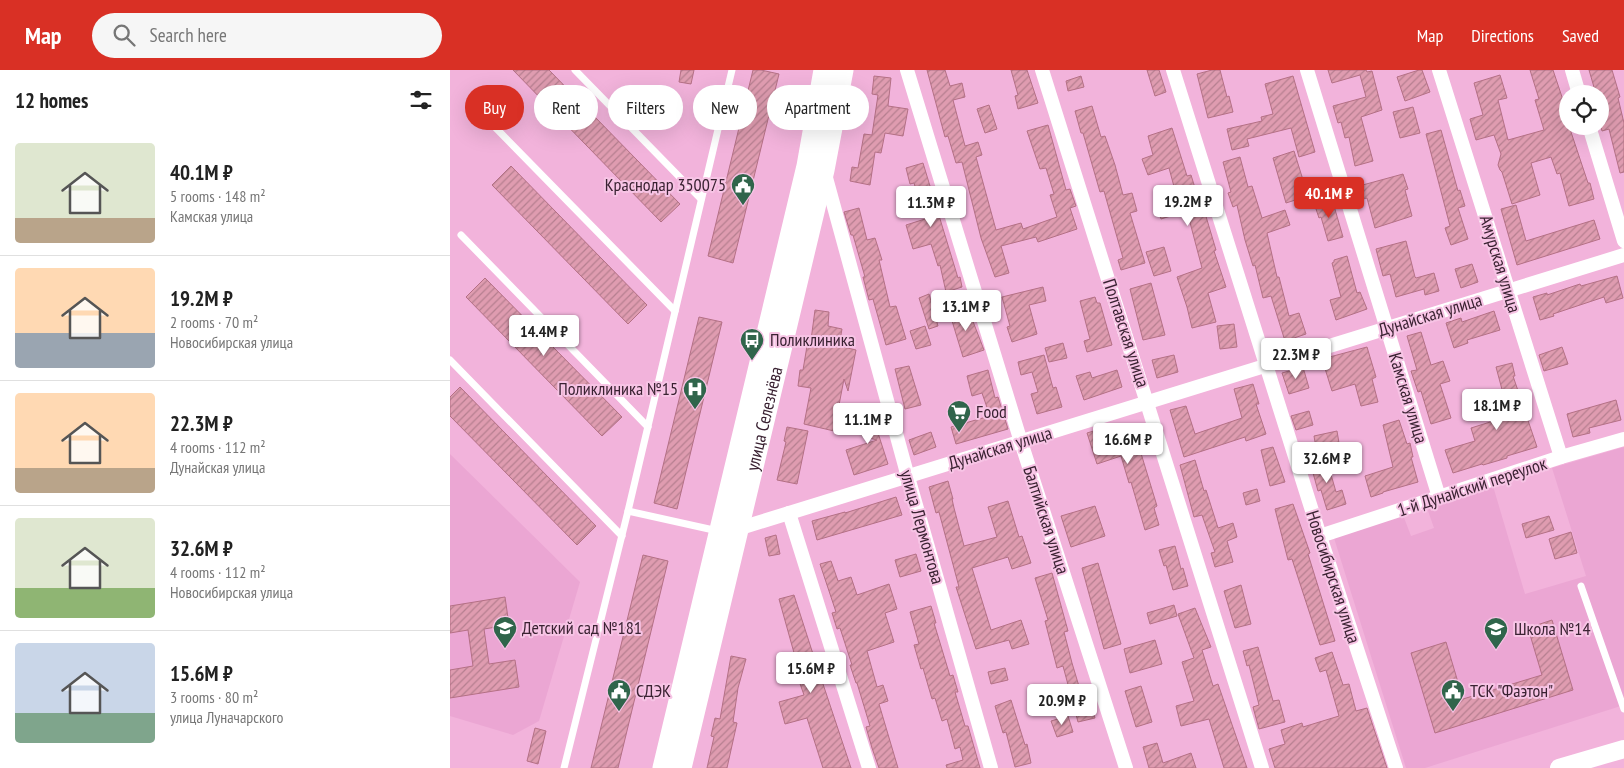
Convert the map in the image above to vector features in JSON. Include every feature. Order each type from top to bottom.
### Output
[{"type":"main road","name":"улица Селезнёва","points":[[681,768],[728,530],[807,166],[824,70]]},
{"type":"main road","name":"улица Селезнёва","points":[[663,768],[824,170],[844,70]]},
{"type":"street","name":"Балтийская улица","points":[[907,70],[1021,442],[1126,768]]},
{"type":"street","name":"Полтавская улица","points":[[1042,70],[1262,768]]},
{"type":"street","name":"Новосибирская улица","points":[[1172,70],[1396,768]]},
{"type":"street","name":"Камская улица","points":[[1307,70],[1439,497]]},
{"type":"street","name":"Амурская улица","points":[[1439,70],[1561,458]]},
{"type":"street","points":[[1572,70],[1576,85]]},
{"type":"street","points":[[1592,135],[1624,241]]},
{"type":"street","name":"улица Лермонтова","points":[[824,170],[908,477],[991,768]]},
{"type":"street","name":"Дунайская улица","points":[[728,530],[908,477],[1624,255]]},
{"type":"street","name":"1-й Дунайский переулок","points":[[1320,536],[1624,439]]},
{"type":"street","points":[[789,513],[869,768]]},
{"type":"street","points":[[1560,768],[1624,749]]},
{"type":"lane","points":[[574,70],[701,200]]},
{"type":"lane","points":[[564,768],[622,536],[732,70]]},
{"type":"lane","points":[[498,130],[675,311]]},
{"type":"lane","points":[[461,235],[648,426]]},
{"type":"lane","points":[[450,360],[622,536]]},
{"type":"lane","points":[[628,511],[728,530]]},
{"type":"lane","points":[[1581,586],[1624,709]]},
{"type":"shaded area","name":"Школа №14","points":[[1624,447],[1624,705],[1425,768],[1406,768],[1334,538],[1403,515],[1411,536],[1434,528],[1427,508],[1493,486],[1525,594],[1586,576],[1552,468]]},
{"type":"shaded area","name":"Детский сад №181","points":[[450,454],[580,582],[539,721],[513,735],[450,716]]},
{"type":"building","points":[[513,70],[549,70],[564,85],[534,85],[534,92]]},
{"type":"building","points":[[681,70],[694,70],[691,84],[679,82]]},
{"type":"building","points":[[753,70],[779,74],[776,85],[767,85],[767,123],[733,263],[708,256],[738,130],[757,130],[757,85],[749,85]]},
{"type":"building","points":[[927,70],[945,70],[950,86],[962,83],[965,97],[953,100],[965,146],[978,142],[982,155],[976,157],[996,230],[1021,223],[1023,229],[1057,217],[1050,195],[1054,194],[1046,168],[1040,169],[1027,131],[1048,125],[1066,190],[1070,189],[1076,206],[1070,208],[1077,229],[1038,242],[1036,237],[1001,246],[1009,273],[995,277],[981,238],[962,162],[956,163],[948,136],[945,137]]},
{"type":"building","points":[[1011,70],[1027,70],[1038,103],[1018,109],[1015,96],[1018,95]]},
{"type":"building","points":[[1147,70],[1159,70],[1166,92],[1155,96]]},
{"type":"building","points":[[1220,70],[1233,112],[1208,118],[1197,74]]},
{"type":"building","points":[[1328,70],[1372,71],[1382,110],[1361,117],[1373,161],[1355,166],[1349,137],[1345,138],[1341,122],[1338,123],[1333,106],[1366,97],[1360,75],[1332,83]]},
{"type":"building","points":[[1422,70],[1430,92],[1405,101],[1397,77]]},
{"type":"building","points":[[1530,70],[1553,70],[1559,88],[1559,135],[1572,135],[1594,199],[1569,206],[1560,173],[1557,174],[1551,157],[1531,163],[1540,195],[1512,204],[1498,165],[1501,154],[1494,135],[1476,140],[1470,119],[1483,115],[1474,83],[1500,75],[1507,98],[1498,100],[1508,140],[1544,130],[1535,100],[1539,99]]},
{"type":"building","points":[[1589,70],[1612,70],[1620,97],[1618,98],[1624,123],[1624,172],[1620,173],[1609,129],[1609,85],[1593,85]]},
{"type":"building","points":[[874,76],[891,78],[888,106],[908,109],[903,136],[885,133],[881,153],[875,152],[870,185],[850,181],[852,167],[858,168],[864,134],[872,135],[878,95],[872,94]]},
{"type":"building","points":[[1081,76],[1084,87],[1068,91],[1066,81]]},
{"type":"building","points":[[1293,76],[1315,152],[1299,157],[1291,128],[1247,139],[1249,146],[1232,150],[1227,129],[1262,121],[1261,117],[1273,114],[1265,84]]},
{"type":"building","points":[[989,105],[997,129],[985,133],[977,109]]},
{"type":"building","points":[[1092,106],[1101,137],[1105,136],[1123,195],[1132,193],[1137,211],[1130,213],[1145,263],[1121,270],[1118,260],[1123,258],[1104,191],[1100,192],[1075,111]]},
{"type":"building","points":[[1413,107],[1420,133],[1400,138],[1393,112]]},
{"type":"building","points":[[598,120],[680,204],[661,222],[571,130],[598,130]]},
{"type":"building","points":[[1172,128],[1187,176],[1191,175],[1200,204],[1202,203],[1216,250],[1214,251],[1226,287],[1208,293],[1216,322],[1192,328],[1177,277],[1202,268],[1187,211],[1161,219],[1156,201],[1176,194],[1169,168],[1148,175],[1142,159],[1153,155],[1148,136]]},
{"type":"building","points":[[1441,130],[1458,191],[1460,190],[1465,206],[1458,208],[1468,239],[1451,245],[1445,228],[1450,226],[1426,134]]},
{"type":"building","points":[[1294,151],[1308,196],[1286,203],[1273,158]]},
{"type":"building","points":[[1240,157],[1248,187],[1252,186],[1262,218],[1285,210],[1290,225],[1267,233],[1277,277],[1279,277],[1289,316],[1299,313],[1306,334],[1285,341],[1271,296],[1263,298],[1255,265],[1253,266],[1245,240],[1237,205],[1233,207],[1228,193],[1231,192],[1223,162]]},
{"type":"building","points":[[923,163],[962,287],[946,292],[940,265],[938,266],[931,244],[913,249],[906,225],[925,219],[914,183],[910,184],[906,168]]},
{"type":"building","points":[[511,166],[647,305],[628,324],[492,185]]},
{"type":"building","points":[[1403,174],[1408,189],[1405,190],[1412,216],[1375,228],[1367,198],[1363,199],[1359,186]]},
{"type":"building","points":[[1332,199],[1343,237],[1328,241],[1321,217],[1319,218],[1314,203]]},
{"type":"building","points":[[1516,205],[1526,241],[1594,220],[1600,239],[1517,265],[1501,209]]},
{"type":"building","points":[[859,208],[867,240],[875,238],[882,260],[879,260],[890,307],[896,306],[906,339],[886,345],[873,299],[869,300],[863,277],[865,277],[844,212]]},
{"type":"building","points":[[1406,241],[1415,277],[1434,273],[1439,291],[1425,295],[1424,289],[1396,297],[1390,274],[1383,276],[1376,249]]},
{"type":"building","points":[[1164,247],[1171,271],[1154,276],[1146,252]]},
{"type":"building","points":[[1347,256],[1357,293],[1360,292],[1367,309],[1336,320],[1330,300],[1341,297],[1332,263],[1334,260]]},
{"type":"building","points":[[1472,264],[1478,282],[1461,288],[1455,269]]},
{"type":"building","points":[[1617,276],[1623,298],[1606,303],[1604,297],[1540,320],[1533,297]]},
{"type":"building","points":[[485,278],[622,417],[602,436],[466,297]]},
{"type":"building","points":[[1151,283],[1165,335],[1143,340],[1130,289]]},
{"type":"building","points":[[1043,287],[1046,301],[1029,305],[1037,334],[1012,342],[1007,327],[1010,326],[1002,297]]},
{"type":"building","points":[[929,294],[938,326],[929,329],[919,298]]},
{"type":"building","points":[[1095,297],[1097,303],[1100,303],[1112,345],[1087,352],[1084,341],[1090,339],[1080,301]]},
{"type":"building","points":[[967,306],[984,350],[963,357],[949,311]]},
{"type":"building","points":[[815,310],[829,312],[828,326],[842,329],[839,346],[856,350],[848,391],[844,379],[834,431],[804,424],[811,388],[798,386],[808,340],[811,340]]},
{"type":"building","points":[[1494,311],[1500,330],[1467,340],[1468,343],[1454,348],[1446,323],[1461,318],[1462,322]]},
{"type":"building","points":[[699,317],[722,322],[677,509],[654,503]]},
{"type":"building","points":[[1234,324],[1237,347],[1220,349],[1217,326]]},
{"type":"building","points":[[925,326],[931,345],[916,349],[910,331]]},
{"type":"building","points":[[1421,332],[1431,365],[1443,361],[1450,381],[1440,384],[1451,418],[1431,424],[1421,391],[1418,392],[1411,371],[1417,370],[1407,336]]},
{"type":"building","points":[[1063,343],[1067,358],[1049,362],[1045,348]]},
{"type":"building","points":[[1367,347],[1376,377],[1372,379],[1378,402],[1361,406],[1355,384],[1332,391],[1322,359]]},
{"type":"building","points":[[1562,347],[1568,364],[1544,371],[1539,355]]},
{"type":"building","points":[[1044,355],[1053,388],[1056,387],[1062,407],[1037,414],[1031,394],[1038,392],[1032,372],[1021,375],[1018,362]]},
{"type":"building","points":[[1174,355],[1178,372],[1157,378],[1152,360]]},
{"type":"building","points":[[1512,363],[1515,376],[1513,376],[1537,447],[1507,456],[1507,458],[1453,473],[1445,450],[1475,441],[1471,428],[1503,418],[1498,399],[1504,397],[1496,367]]},
{"type":"building","points":[[909,366],[921,405],[905,409],[895,369]]},
{"type":"building","points":[[1303,367],[1309,388],[1289,394],[1282,373]]},
{"type":"building","points":[[988,370],[995,398],[998,397],[1008,429],[956,444],[951,427],[990,416],[982,393],[972,396],[967,376]]},
{"type":"building","points":[[1117,370],[1122,387],[1084,400],[1076,376],[1090,372],[1092,378]]},
{"type":"building","points":[[1253,384],[1259,404],[1256,404],[1266,434],[1246,441],[1245,437],[1184,457],[1170,410],[1186,406],[1195,434],[1242,418],[1234,389]]},
{"type":"building","points":[[460,387],[596,526],[577,545],[450,416],[450,397]]},
{"type":"building","points":[[1616,400],[1621,420],[1589,428],[1590,433],[1573,437],[1567,414]]},
{"type":"building","points":[[874,408],[881,432],[878,433],[888,464],[854,475],[846,450],[877,440],[862,436],[855,414]]},
{"type":"building","points":[[1309,411],[1313,425],[1296,430],[1291,416]]},
{"type":"building","points":[[1399,420],[1407,444],[1410,443],[1413,457],[1411,457],[1418,482],[1371,497],[1365,476],[1393,467],[1383,425]]},
{"type":"building","points":[[1135,424],[1143,449],[1140,450],[1157,506],[1154,508],[1159,525],[1145,530],[1121,456],[1097,464],[1087,433],[1110,426],[1112,431]]},
{"type":"building","points":[[787,427],[808,431],[797,484],[777,480],[786,442],[784,441]]},
{"type":"building","points":[[1337,431],[1340,449],[1317,454],[1314,436]]},
{"type":"building","points":[[931,432],[936,447],[914,455],[909,440]]},
{"type":"building","points":[[1273,447],[1285,482],[1270,486],[1261,450]]},
{"type":"building","points":[[1326,457],[1336,492],[1342,490],[1346,504],[1327,510],[1321,490],[1318,491],[1310,462]]},
{"type":"building","points":[[1195,460],[1218,528],[1233,523],[1237,537],[1227,541],[1233,562],[1215,567],[1211,553],[1215,552],[1202,515],[1194,517],[1180,465]]},
{"type":"building","points":[[948,481],[964,546],[997,537],[988,507],[1008,501],[1019,537],[1022,536],[1031,563],[1012,569],[1008,557],[972,568],[991,630],[1021,620],[1029,644],[1012,649],[1009,640],[976,649],[956,587],[959,587],[939,512],[936,513],[929,487]]},
{"type":"building","points":[[1257,489],[1260,501],[1246,505],[1243,493]]},
{"type":"building","points":[[896,497],[902,515],[817,540],[812,521]]},
{"type":"building","points":[[1293,504],[1310,553],[1308,554],[1335,641],[1320,645],[1292,559],[1288,560],[1275,509]]},
{"type":"building","points":[[1095,506],[1105,536],[1071,547],[1061,516]]},
{"type":"building","points":[[1549,516],[1554,530],[1526,538],[1522,524]]},
{"type":"building","points":[[1571,532],[1577,553],[1555,559],[1549,539]]},
{"type":"building","points":[[776,535],[780,554],[769,556],[765,538]]},
{"type":"building","points":[[1175,546],[1188,586],[1173,590],[1166,565],[1164,566],[1159,550]]},
{"type":"building","points":[[916,554],[921,571],[900,577],[895,560]]},
{"type":"building","points":[[643,555],[668,561],[618,768],[591,768]]},
{"type":"building","points":[[831,561],[838,581],[851,577],[857,595],[889,584],[897,609],[885,613],[894,642],[867,651],[877,687],[883,685],[888,701],[879,704],[898,768],[879,768],[872,748],[866,727],[870,726],[840,628],[837,629],[832,613],[836,612],[820,564]]},
{"type":"building","points":[[1098,563],[1121,644],[1104,649],[1082,568]]},
{"type":"building","points":[[1052,573],[1068,631],[1064,632],[1072,663],[1084,703],[1090,701],[1095,718],[1078,722],[1063,666],[1057,668],[1045,621],[1048,620],[1035,578]]},
{"type":"building","points":[[1241,585],[1251,624],[1235,628],[1224,591]]},
{"type":"building","points":[[794,595],[851,768],[823,768],[807,718],[785,724],[779,702],[804,695],[792,661],[796,660],[779,599]]},
{"type":"building","points":[[505,597],[509,625],[484,629],[489,664],[515,660],[519,687],[450,698],[450,670],[473,666],[468,630],[450,633],[450,606]]},
{"type":"building","points":[[1174,605],[1177,616],[1150,624],[1147,613]]},
{"type":"building","points":[[931,606],[936,623],[934,623],[950,676],[953,675],[958,692],[955,692],[965,726],[968,726],[980,768],[947,768],[946,765],[963,760],[960,747],[955,749],[947,719],[942,721],[935,698],[932,699],[914,645],[919,644],[910,612]]},
{"type":"building","points":[[1195,608],[1211,647],[1202,650],[1213,686],[1218,684],[1247,768],[1224,768],[1209,719],[1181,726],[1176,706],[1194,701],[1182,662],[1194,658],[1178,614]]},
{"type":"building","points":[[1552,620],[1573,690],[1435,733],[1411,653],[1446,642],[1463,699],[1542,675],[1528,628]]},
{"type":"building","points":[[1155,640],[1162,664],[1130,673],[1124,649]]},
{"type":"building","points":[[1258,647],[1273,701],[1279,700],[1285,722],[1259,729],[1253,707],[1259,705],[1249,665],[1247,666],[1243,651]]},
{"type":"building","points":[[1332,652],[1343,685],[1349,684],[1356,711],[1367,708],[1387,768],[1275,768],[1269,749],[1285,744],[1281,730],[1302,723],[1303,727],[1339,716],[1326,670],[1320,672],[1315,658]]},
{"type":"building","points":[[731,656],[746,659],[738,688],[733,722],[737,723],[727,768],[707,768],[714,737],[711,736],[715,718],[720,719]]},
{"type":"building","points":[[1005,668],[1008,680],[991,684],[988,672]]},
{"type":"building","points":[[1141,686],[1152,722],[1136,727],[1125,691]]},
{"type":"building","points":[[1011,700],[1025,745],[1027,744],[1031,763],[1015,767],[1006,732],[1003,733],[995,706]]},
{"type":"building","points":[[1068,716],[1073,732],[1057,737],[1051,721]]},
{"type":"building","points":[[535,728],[546,731],[538,764],[527,761]]},
{"type":"building","points":[[1157,743],[1163,763],[1191,753],[1196,768],[1149,768],[1143,747]]},
{"type":"place","name":"Краснодар 350075","points":[[743,206]]},
{"type":"place","name":"Поликлиника","points":[[752,361]]},
{"type":"place","name":"Поликлиника №15","points":[[695,410]]},
{"type":"place","name":"Food","points":[[959,433]]},
{"type":"place","name":"Детский сад №181","points":[[505,649]]},
{"type":"place","name":"Школа №14","points":[[1496,650]]},
{"type":"place","name":"СДЭК","points":[[619,712]]},
{"type":"place","name":"ТСК \"Фаэтон\"","points":[[1453,712]]}]
